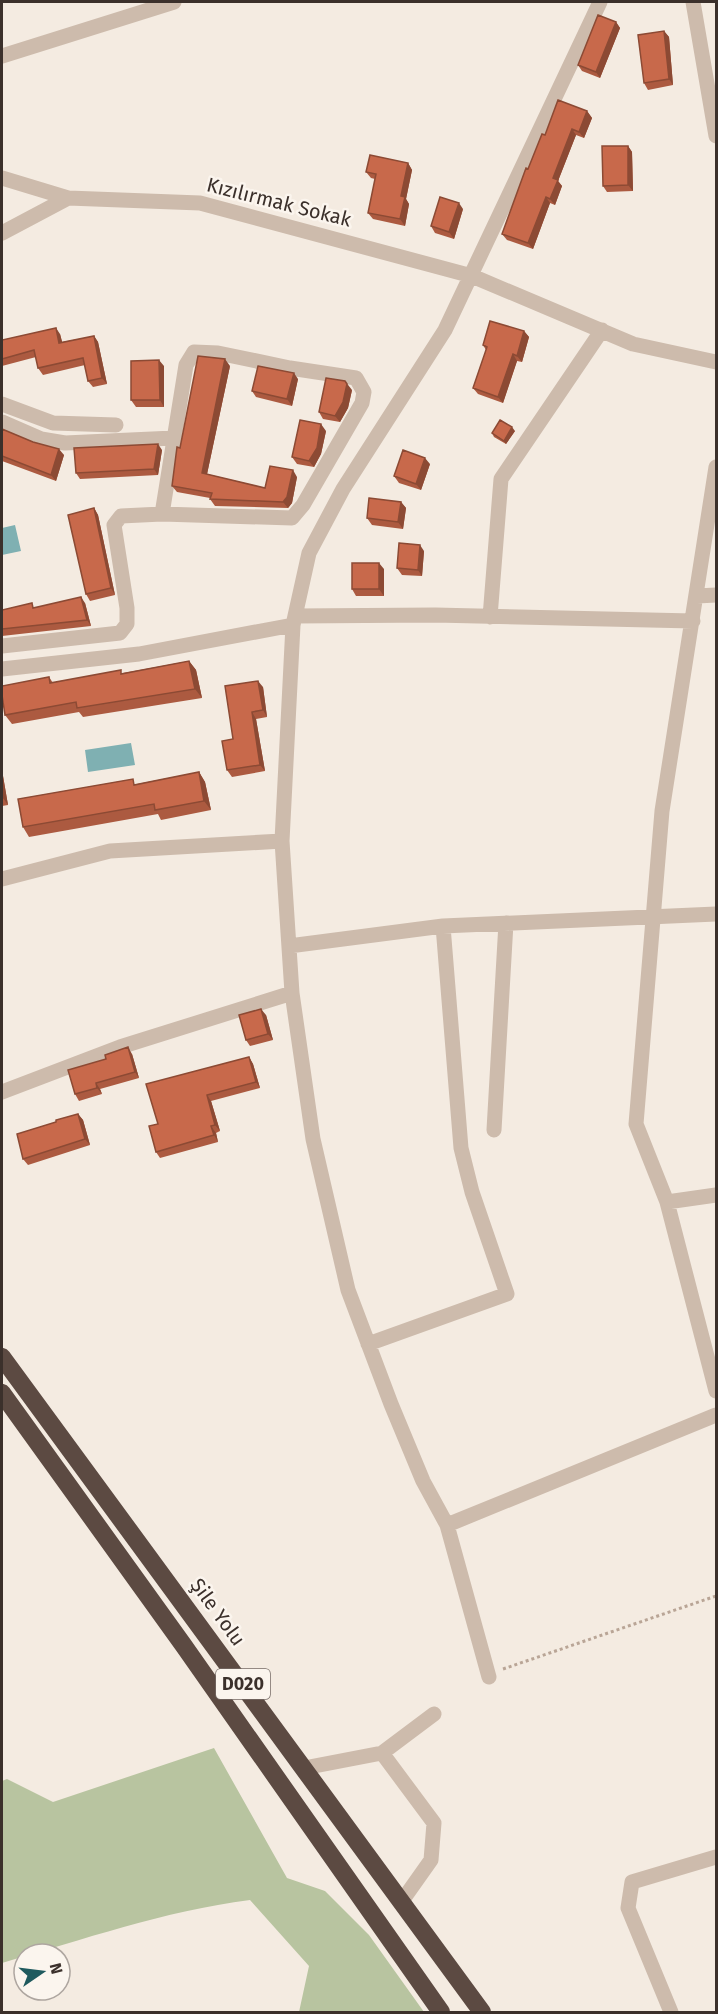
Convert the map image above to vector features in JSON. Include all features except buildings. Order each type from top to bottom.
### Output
[{"type":"highway","name":"Şile Yolu","points":[[2,1357],[482,2013]]},
{"type":"highway","name":"D020","points":[[2,1393],[184,1646],[441,2013]]},
{"type":"street","points":[[2,56],[174,2]]},
{"type":"street","points":[[489,1677],[447,1525],[423,1480],[348,1290],[313,1139],[292,993],[282,841],[294,621],[309,553],[343,489],[445,330],[600,2]]},
{"type":"street","points":[[693,2],[717,136]]},
{"type":"street","name":"Kızılırmak Sokak","points":[[2,178],[68,198],[200,202],[472,276],[633,344],[717,362]]},
{"type":"street","points":[[2,233],[68,198]]},
{"type":"street","points":[[490,617],[501,479],[602,330]]},
{"type":"street","points":[[2,646],[120,633],[127,624],[127,608],[114,525],[121,516],[162,514],[292,518],[303,505],[352,424],[362,403],[364,392],[356,378],[290,368],[218,353],[194,352],[186,365],[162,514]]},
{"type":"street","points":[[2,404],[53,423],[116,425]]},
{"type":"street","points":[[2,422],[41,439],[65,443],[174,438]]},
{"type":"street","points":[[717,467],[662,811],[636,1124],[667,1202],[717,1391]]},
{"type":"street","points":[[697,596],[717,595]]},
{"type":"street","points":[[2,669],[139,654],[294,621],[435,615],[693,621]]},
{"type":"street","points":[[2,879],[110,851],[282,841]]},
{"type":"street","points":[[289,946],[443,926],[717,914]]},
{"type":"street","points":[[494,1130],[506,923]]},
{"type":"street","points":[[368,1344],[507,1294],[472,1192],[461,1148],[443,926]]},
{"type":"street","points":[[2,1092],[120,1047],[292,993]]},
{"type":"street","points":[[667,1202],[717,1195]]},
{"type":"street","points":[[447,1525],[717,1415]]},
{"type":"street","points":[[304,1768],[382,1753],[434,1714]]},
{"type":"street","points":[[382,1753],[434,1823],[431,1860],[402,1901]]},
{"type":"street","points":[[671,2013],[628,1908],[632,1882],[717,1857]]},
{"type":"path","points":[[489,1677],[516,1663],[717,1596]]},
{"type":"green space","points":[[214,1748],[287,1878],[325,1891],[369,1935],[424,2012],[299,2012],[309,1966],[250,1900],[186,1911],[72,1942],[12,1942],[12,1960],[2,1963],[2,1781],[7,1779],[53,1802]]},
{"type":"water","points":[[15,525],[21,551],[2,555],[2,528]]},
{"type":"water","points":[[131,743],[135,765],[88,772],[85,750]]}]
